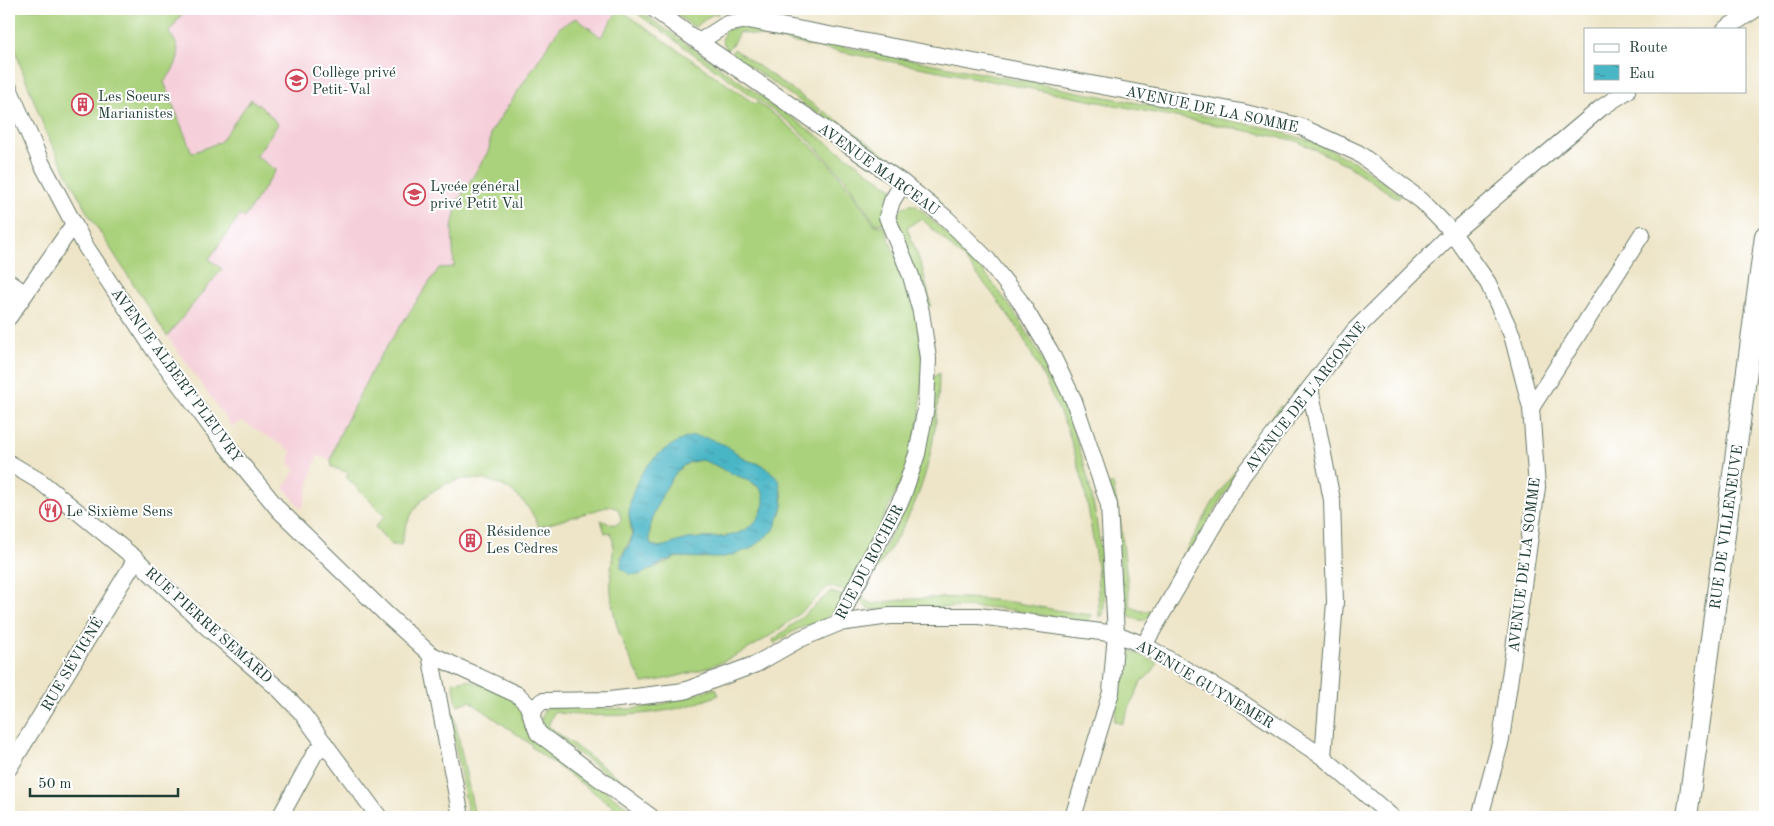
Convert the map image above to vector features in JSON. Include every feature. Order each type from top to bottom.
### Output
[{"type":"street","name":"AVENUE MARCEAU","points":[[654,9],[903,183],[946,218],[987,259],[1020,301],[1050,351],[1074,401],[1109,505],[1116,634],[1111,692],[1073,817]]},
{"type":"street","points":[[1727,28],[1756,9]]},
{"type":"street","name":"AVENUE DE LA SOMME","points":[[699,42],[727,24],[748,20],[1231,111],[1299,126],[1358,153],[1422,201],[1453,233],[1488,283],[1512,335],[1532,408],[1537,487],[1502,740],[1480,817]]},
{"type":"street","name":"AVENUE ALBERT PLEUVRY","points":[[9,88],[41,162],[86,247],[155,351],[211,427],[279,510],[430,654],[518,695],[526,704],[538,733],[651,817]]},
{"type":"street","name":"AVENUE DE L'ARGONNE","points":[[1144,645],[1242,476],[1354,331],[1453,233],[1601,108],[1625,92]]},
{"type":"street","name":"RUE DU ROCHER","points":[[532,719],[535,708],[542,700],[610,700],[684,691],[756,664],[800,639],[839,623],[850,597],[902,498],[917,454],[926,406],[928,358],[921,312],[910,276],[887,217],[892,201],[903,183]]},
{"type":"street","points":[[9,317],[74,224]]},
{"type":"street","points":[[1532,408],[1642,234]]},
{"type":"street","name":"RUE DE VILLENEUVE","points":[[1688,817],[1765,236]]},
{"type":"street","points":[[9,282],[25,294]]},
{"type":"street","points":[[1310,388],[1332,500],[1335,593],[1323,757]]},
{"type":"street","name":"RUE PIERRE SEMARD","points":[[9,463],[41,482],[136,559],[208,628],[280,690],[302,712],[378,817]]},
{"type":"street","name":"RUE SÉVIGNÉ","points":[[9,768],[136,559]]},
{"type":"street","name":"AVENUE GUYNEMER","points":[[839,623],[890,616],[979,616],[1116,634],[1144,645],[1239,701],[1323,757],[1392,817]]},
{"type":"street","points":[[430,654],[461,817]]},
{"type":"street","points":[[280,817],[314,753],[325,744]]},
{"type":"shaded area","points":[[185,9],[619,9],[601,37],[576,18],[491,132],[489,150],[457,203],[452,253],[454,267],[369,376],[338,438],[331,460],[317,456],[302,509],[284,488],[296,469],[289,463],[291,451],[242,421],[232,427],[167,336],[221,270],[209,259],[240,215],[244,217],[275,170],[255,156],[251,100],[220,142],[192,153],[164,82],[166,79],[168,33]]},
{"type":"green space","points":[[9,9],[185,9],[169,33],[177,46],[178,58],[173,70],[164,82],[192,153],[220,142],[251,99],[278,124],[256,156],[276,170],[244,218],[240,215],[209,259],[222,269],[167,336],[87,212],[47,135],[9,29]]},
{"type":"green space","points":[[619,9],[755,104],[757,102],[768,110],[800,135],[829,164],[852,192],[874,224],[884,225],[918,317],[923,366],[920,415],[907,470],[847,592],[829,586],[808,606],[766,638],[722,662],[698,671],[643,683],[621,637],[612,604],[611,568],[613,542],[610,532],[605,533],[601,520],[610,524],[617,524],[621,519],[618,509],[610,506],[539,527],[525,504],[506,488],[485,480],[463,479],[442,486],[423,499],[409,519],[401,545],[392,545],[375,527],[385,516],[346,477],[349,473],[332,467],[331,460],[338,438],[379,358],[439,268],[454,267],[452,228],[457,203],[489,150],[491,132],[560,27],[576,18],[601,37]],"holes":[[[708,438],[746,460],[763,465],[782,492],[783,506],[781,514],[703,558],[677,557],[652,569],[620,558],[632,537],[629,515]]]},
{"type":"green space","points":[[631,9],[637,9],[893,189],[883,223],[875,223],[845,179],[810,141],[789,122]]},
{"type":"green space","points":[[671,9],[719,9],[719,14],[711,15],[695,27],[670,11]]},
{"type":"green space","points":[[739,27],[1263,127],[1311,141],[1357,163],[1401,195],[1398,199],[1346,164],[1294,140],[739,32],[727,50],[722,40],[725,30]]},
{"type":"green space","points":[[734,49],[821,110],[818,114],[731,53]]},
{"type":"green space","points":[[824,111],[893,160],[890,165],[820,115]]},
{"type":"green space","points":[[915,205],[954,240],[976,263],[1021,322],[1056,388],[1071,423],[1092,495],[1104,584],[1103,615],[1099,617],[1097,567],[1088,507],[1081,474],[1067,428],[1019,330],[965,260],[921,218],[907,228],[923,270],[931,306],[924,308],[893,221],[901,208]]},
{"type":"green space","points":[[939,373],[936,424],[925,476],[902,529],[862,592],[865,599],[873,604],[933,598],[993,600],[1092,615],[1087,623],[999,608],[931,607],[874,610],[866,607],[858,596],[892,533],[932,378]]},
{"type":"green space","points":[[1280,406],[1283,407],[1223,496],[1153,617],[1142,620],[1130,616],[1123,602],[1117,531],[1108,484],[1113,484],[1121,526],[1130,605],[1141,611],[1153,610],[1212,504]]},
{"type":"green space","points":[[701,460],[746,479],[761,490],[765,501],[759,516],[748,528],[724,537],[688,540],[660,547],[651,545],[649,537],[650,526],[664,491],[683,466]]},
{"type":"green space","points":[[830,592],[845,596],[836,610],[826,618],[798,629],[774,643],[773,640]]},
{"type":"green space","points":[[1129,650],[1158,663],[1152,672],[1141,682],[1122,724],[1114,721],[1124,653]]},
{"type":"green space","points":[[468,680],[513,698],[524,711],[528,732],[533,740],[642,817],[628,817],[470,701],[457,705],[453,682]]},
{"type":"green space","points":[[716,688],[719,695],[683,707],[657,712],[596,716],[554,712],[548,726],[639,793],[637,796],[546,730],[542,723],[544,710],[550,707],[631,709],[659,705]]},
{"type":"green space","points":[[453,711],[475,817],[469,817],[449,712]]},
{"type":"water","points":[[692,436],[708,438],[727,446],[746,460],[763,465],[779,479],[783,506],[774,530],[750,549],[733,555],[719,558],[677,557],[665,561],[640,575],[629,574],[621,568],[621,562],[632,536],[629,513],[635,486],[649,464],[658,455]],"holes":[[[701,460],[748,480],[760,488],[764,501],[759,516],[748,528],[731,535],[717,538],[688,539],[669,545],[651,545],[649,537],[651,526],[664,491],[677,472],[685,465]]]},
{"type":"place","name":"Collège privé Petit-Val","points":[[296,81]]},
{"type":"place","name":"Les Soeurs Marianistes","points":[[82,105]]},
{"type":"place","name":"Lycée général privé Petit Val","points":[[414,195]]},
{"type":"place","name":"Le Sixième Sens","points":[[50,511]]},
{"type":"place","name":"Résidence Les Cèdres","points":[[470,540]]}]
